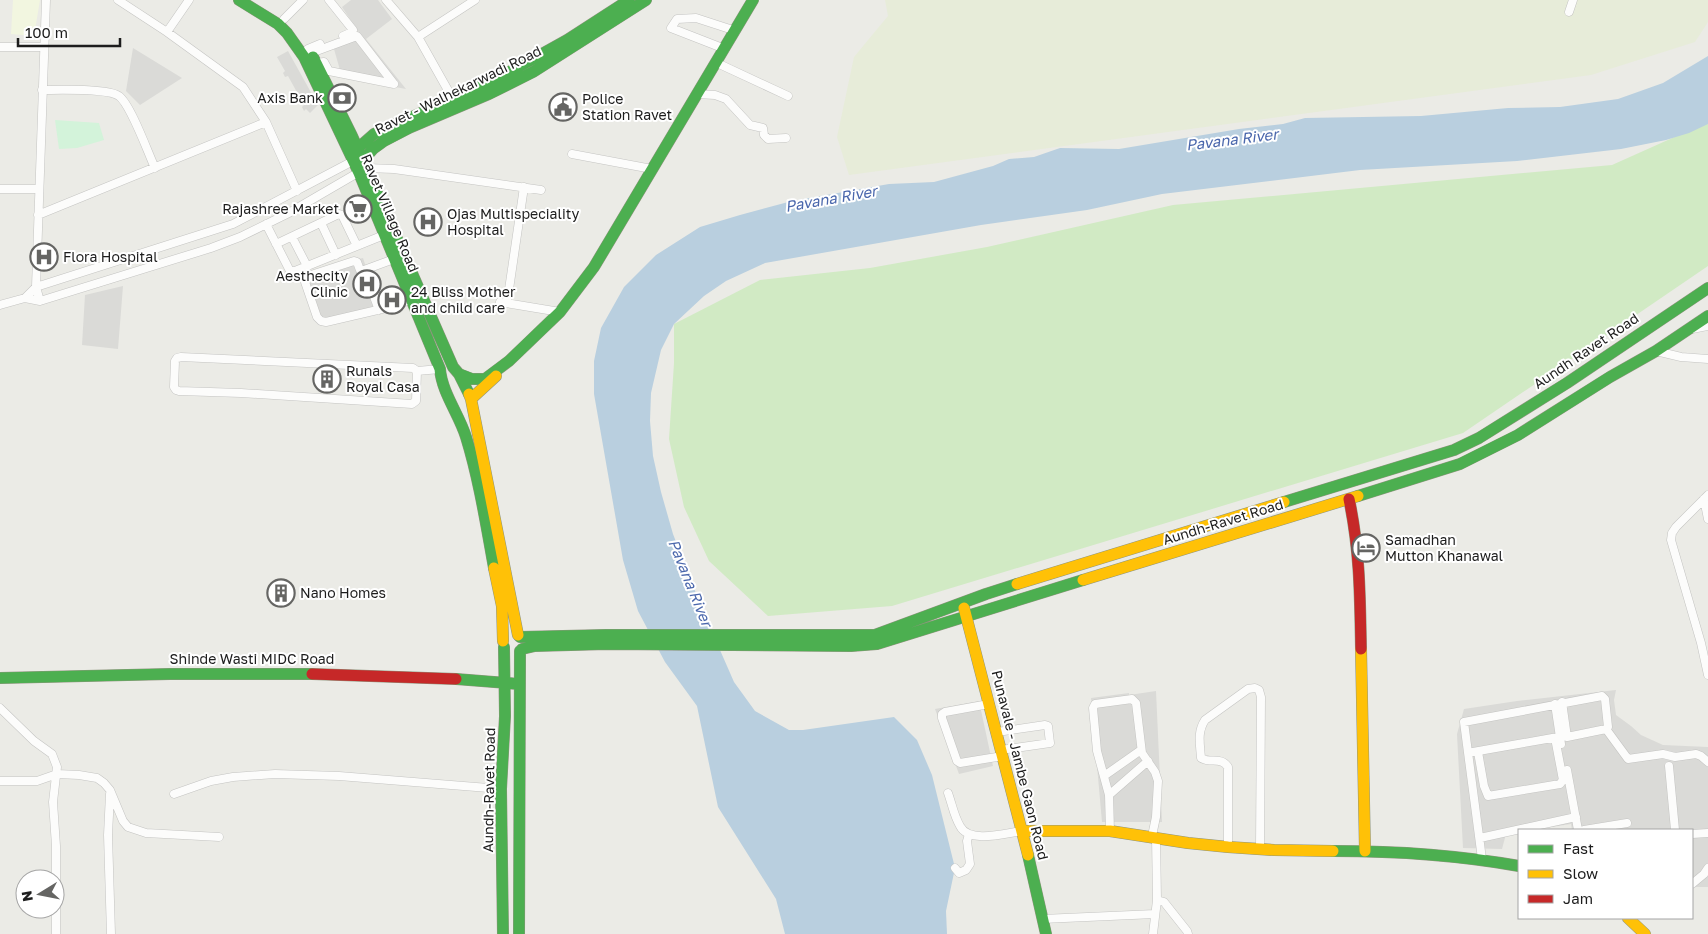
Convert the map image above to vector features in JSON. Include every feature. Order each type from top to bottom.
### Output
[{"type":"main road","name":"Ravet Village Road","points":[[239,0],[278,24],[287,32],[304,57],[360,166],[472,402],[520,643]]},
{"type":"main road","name":"Ravet Village Road","points":[[256,0],[284,19],[296,30],[311,55],[357,149]]},
{"type":"main road","points":[[457,413],[470,411],[472,402],[509,361],[560,312],[594,267],[753,0]]},
{"type":"main road","name":"Ravet - Walhekarwadi Road","points":[[357,149],[374,134],[533,72],[638,1]]},
{"type":"main road","name":"Ravet - Walhekarwadi Road","points":[[360,166],[381,143],[455,103]]},
{"type":"main road","points":[[357,149],[360,166]]},
{"type":"main road","name":"Ravet Village Road","points":[[360,166],[384,235],[440,371],[441,379],[457,413],[473,462],[502,606],[503,644]]},
{"type":"main road","name":"Aundh Ravet Road","points":[[1479,438],[1593,366],[1708,288]]},
{"type":"main road","points":[[1656,351],[1708,316]]},
{"type":"main road","name":"Aundh-Ravet Road","points":[[891,635],[966,617],[1442,470],[1518,435],[1610,377],[1656,351]]},
{"type":"main road","points":[[440,371],[446,367],[472,379],[482,380],[509,361]]},
{"type":"main road","name":"Aundh-Ravet Road","points":[[891,635],[995,591],[1438,456],[1479,438]]},
{"type":"main road","points":[[1349,499],[1356,532],[1360,572],[1365,851]]},
{"type":"main road","name":"Punavale - Jambe Gaon Road","points":[[963,604],[1022,831],[1046,934]]},
{"type":"main road","points":[[520,643],[511,653],[503,644],[509,634],[520,643],[891,635]]},
{"type":"main road","points":[[519,934],[520,643]]},
{"type":"main road","name":"Aundh-Ravet Road","points":[[503,644],[505,682],[501,789],[503,934]]},
{"type":"main road","name":"Shinde Wasti MIDC Road","points":[[0,678],[186,673],[369,676],[519,684]]},
{"type":"main road","points":[[1022,831],[1110,831],[1228,847],[1365,851],[1482,859],[1518,866]]},
{"type":"main road","points":[[1629,919],[1646,934]]},
{"type":"street","points":[[40,301],[36,287],[46,0]]},
{"type":"street","points":[[118,0],[238,82],[247,92],[266,122],[297,191]]},
{"type":"street","points":[[167,32],[189,0]]},
{"type":"street","points":[[284,19],[303,0]]},
{"type":"street","points":[[311,55],[352,32],[351,27],[329,0]]},
{"type":"street","points":[[386,0],[418,37],[455,103]]},
{"type":"street","points":[[418,37],[475,0]]},
{"type":"street","points":[[1569,12],[1573,0]]},
{"type":"street","points":[[725,49],[671,28],[677,20],[696,18],[736,31]]},
{"type":"street","points":[[357,36],[394,84],[329,71],[324,62],[311,55],[357,36]]},
{"type":"street","points":[[0,46],[44,47]]},
{"type":"street","points":[[717,63],[788,96]]},
{"type":"street","points":[[42,90],[106,92],[118,95],[127,106],[155,168]]},
{"type":"street","points":[[697,94],[715,95],[726,100],[750,125],[763,128],[764,135],[768,139],[786,138]]},
{"type":"street","points":[[38,215],[266,122]]},
{"type":"street","points":[[572,154],[652,169]]},
{"type":"street","points":[[0,305],[25,298],[40,301],[211,248],[240,237],[266,224],[360,166]]},
{"type":"street","points":[[25,298],[36,287],[233,224],[297,191],[360,166],[541,190]]},
{"type":"street","points":[[524,187],[503,303],[560,312]]},
{"type":"street","points":[[0,189],[38,189]]},
{"type":"street","points":[[276,244],[336,215],[342,215],[357,246]]},
{"type":"street","points":[[321,223],[336,254]]},
{"type":"street","points":[[266,224],[290,271],[295,271],[384,235]]},
{"type":"street","points":[[207,233],[211,248]]},
{"type":"street","points":[[292,237],[307,266]]},
{"type":"street","points":[[394,259],[364,270],[360,270],[354,261],[308,276],[306,282],[317,317],[321,321],[326,322],[379,310],[411,300]]},
{"type":"street","points":[[364,270],[379,310]]},
{"type":"street","points":[[1688,329],[1708,326]]},
{"type":"street","points":[[1656,351],[1681,357],[1708,360]]},
{"type":"street","points":[[417,371],[416,401],[412,404],[180,391],[174,387],[175,361],[181,357],[413,368],[417,371],[440,371]]},
{"type":"street","points":[[1706,497],[1708,519]]},
{"type":"street","points":[[1706,497],[1676,527],[1672,533],[1671,540],[1701,643],[1708,675]]},
{"type":"street","points":[[1228,847],[1228,768],[1225,763],[1218,760],[1204,760],[1201,758],[1201,726],[1206,720],[1248,689],[1254,688],[1259,690],[1260,697],[1260,849]]},
{"type":"street","points":[[1482,859],[1464,722],[1602,696],[1605,699],[1608,724],[1606,729]]},
{"type":"street","points":[[1110,831],[1109,795],[1098,750],[1094,705],[1132,699],[1135,701],[1141,750],[1158,780],[1154,837],[1157,900],[1154,934]]},
{"type":"street","points":[[1558,703],[1567,737],[1606,729]]},
{"type":"street","points":[[1478,752],[1484,786],[1488,796],[1560,784],[1564,780],[1557,737],[1558,703]]},
{"type":"street","points":[[989,704],[942,714],[957,762],[960,763],[1050,743],[1048,726],[1045,725],[997,732]]},
{"type":"street","points":[[0,708],[34,741],[52,754],[57,767],[53,802],[56,846],[56,934]]},
{"type":"street","points":[[1606,729],[1628,759],[1663,754],[1676,757],[1696,754],[1708,762]]},
{"type":"street","points":[[1468,753],[1557,737]]},
{"type":"street","points":[[1557,737],[1578,829]]},
{"type":"street","points":[[1104,776],[1141,750]]},
{"type":"street","points":[[1109,795],[1148,761]]},
{"type":"street","points":[[1669,766],[1675,829]]},
{"type":"street","points":[[0,781],[37,781],[57,774],[90,776],[104,782],[110,790],[123,821],[128,827],[136,831],[219,837]]},
{"type":"street","points":[[174,794],[212,781],[233,777],[274,774],[330,775],[501,789]]},
{"type":"street","points":[[110,790],[108,835],[111,934]]},
{"type":"street","points":[[948,793],[960,827],[969,834],[981,836],[1022,831]]},
{"type":"street","points":[[1521,829],[1576,817]]},
{"type":"street","points":[[1590,829],[1627,823]]},
{"type":"street","points":[[1480,838],[1518,830]]},
{"type":"street","points":[[1693,834],[1708,833]]},
{"type":"street","points":[[956,868],[958,873],[966,870],[970,864],[967,841],[969,834]]},
{"type":"street","points":[[1693,883],[1708,868]]},
{"type":"street","points":[[1157,900],[1164,902],[1188,934]]},
{"type":"street","points":[[1042,919],[1155,914]]},
{"type":"shaded area","points":[[13,0],[40,0],[34,36],[11,34]]},
{"type":"shaded area","points":[[351,0],[378,0],[392,19],[366,39],[406,89],[342,77],[334,49],[327,51],[362,37],[342,7]]},
{"type":"shaded area","points":[[885,0],[1708,0],[1708,22],[1695,42],[1591,75],[849,175],[837,137],[854,57],[888,16]]},
{"type":"shaded area","points":[[133,48],[182,78],[140,105],[126,91]]},
{"type":"shaded area","points":[[288,51],[318,105],[310,113],[306,109],[304,111],[302,107],[304,105],[288,76],[285,77],[283,73],[285,71],[277,57]]},
{"type":"shaded area","points":[[55,120],[99,123],[104,140],[77,148],[59,149]]},
{"type":"shaded area","points":[[363,258],[366,267],[371,265],[386,308],[321,326],[302,274]]},
{"type":"shaded area","points":[[123,286],[118,349],[82,345],[85,295]]},
{"type":"shaded area","points":[[1616,690],[1614,700],[1616,715],[1641,735],[1663,745],[1708,747],[1708,887],[1693,887],[1693,829],[1572,829],[1571,824],[1538,829],[1518,829],[1518,832],[1506,834],[1502,849],[1463,848],[1457,734],[1464,709]]},
{"type":"shaded area","points":[[1156,691],[1162,822],[1102,822],[1091,698]]},
{"type":"shaded area","points":[[979,701],[993,766],[959,774],[935,709]]},
{"type":"green space","points":[[1708,122],[1708,266],[1463,433],[892,606],[768,616],[709,561],[684,507],[669,439],[674,363],[674,324],[760,280],[870,268],[987,247],[1173,205],[1612,165]]},
{"type":"water","name":"Pavana River","points":[[1708,56],[1708,124],[1689,133],[1666,140],[1621,149],[1517,161],[1360,170],[1162,194],[1087,210],[981,225],[765,263],[726,281],[704,296],[674,324],[661,350],[651,393],[650,421],[653,456],[673,534],[702,609],[734,682],[755,711],[789,730],[803,730],[894,717],[917,740],[932,775],[955,868],[946,911],[947,934],[785,934],[776,899],[718,807],[697,706],[665,662],[638,611],[623,560],[594,394],[594,361],[601,328],[624,287],[656,255],[700,227],[792,201],[889,184],[934,182],[993,166],[1009,159],[1034,157],[1060,148],[1119,149],[1239,129],[1283,124],[1305,118],[1421,116],[1508,108],[1560,107],[1618,99],[1663,83]]},
{"type":"traffic: fast","points":[[239,0],[278,24],[304,57],[359,173],[440,369],[447,395],[466,437],[478,485],[494,568]]},
{"type":"traffic: fast","points":[[355,155],[357,149],[374,134],[495,80],[567,40],[629,0]]},
{"type":"traffic: fast","points":[[360,168],[365,158],[384,141],[533,72],[646,0]]},
{"type":"traffic: fast","points":[[459,374],[472,379],[485,379],[509,361],[560,312],[594,267],[753,0]]},
{"type":"traffic: fast","points":[[313,57],[352,136],[453,367],[459,374],[469,394]]},
{"type":"traffic: fast","points":[[1284,502],[1454,450],[1479,438],[1567,383],[1708,288]]},
{"type":"traffic: fast","points":[[1358,496],[1460,464],[1518,435],[1610,377],[1656,351],[1708,316]]},
{"type":"traffic: fast","points":[[522,649],[535,646],[607,644],[851,646],[877,644],[1083,580]]},
{"type":"traffic: fast","points":[[520,637],[606,635],[875,635],[1017,584]]},
{"type":"traffic: fast","points":[[503,934],[501,789],[505,716],[504,647]]},
{"type":"traffic: fast","points":[[519,934],[520,651]]},
{"type":"traffic: fast","points":[[0,678],[170,674],[312,674]]},
{"type":"traffic: fast","points":[[456,679],[519,684]]},
{"type":"traffic: fast","points":[[1333,851],[1426,854],[1518,866]]},
{"type":"traffic: fast","points":[[1028,855],[1046,934]]},
{"type":"traffic: slow","points":[[471,399],[496,376]]},
{"type":"traffic: slow","points":[[469,394],[518,635]]},
{"type":"traffic: slow","points":[[1083,580],[1358,496]]},
{"type":"traffic: slow","points":[[1017,584],[1284,502]]},
{"type":"traffic: slow","points":[[494,568],[502,606],[503,641]]},
{"type":"traffic: slow","points":[[964,608],[1028,855]]},
{"type":"traffic: slow","points":[[1361,649],[1365,851]]},
{"type":"traffic: slow","points":[[1022,831],[1110,831],[1228,847],[1333,851]]},
{"type":"traffic: slow","points":[[1629,919],[1645,934]]},
{"type":"traffic: jam","points":[[1349,499],[1353,518],[1360,592],[1361,649]]},
{"type":"traffic: jam","points":[[312,674],[456,679]]},
{"type":"place","name":"Axis Bank","points":[[342,98]]},
{"type":"place","name":"Police Station Ravet","points":[[563,107]]},
{"type":"place","name":"Rajashree Market","points":[[358,209]]},
{"type":"place","name":"Ojas Multispeciality Hospital","points":[[428,222]]},
{"type":"place","name":"Flora Hospital","points":[[44,257]]},
{"type":"place","name":"Aesthecity Clinic","points":[[367,284]]},
{"type":"place","name":"24 Bliss Mother and child care","points":[[392,300]]},
{"type":"place","name":"Runals Royal Casa","points":[[327,379]]},
{"type":"place","name":"Samadhan Mutton Khanawal","points":[[1366,548]]},
{"type":"place","name":"Nano Homes","points":[[281,593]]}]
